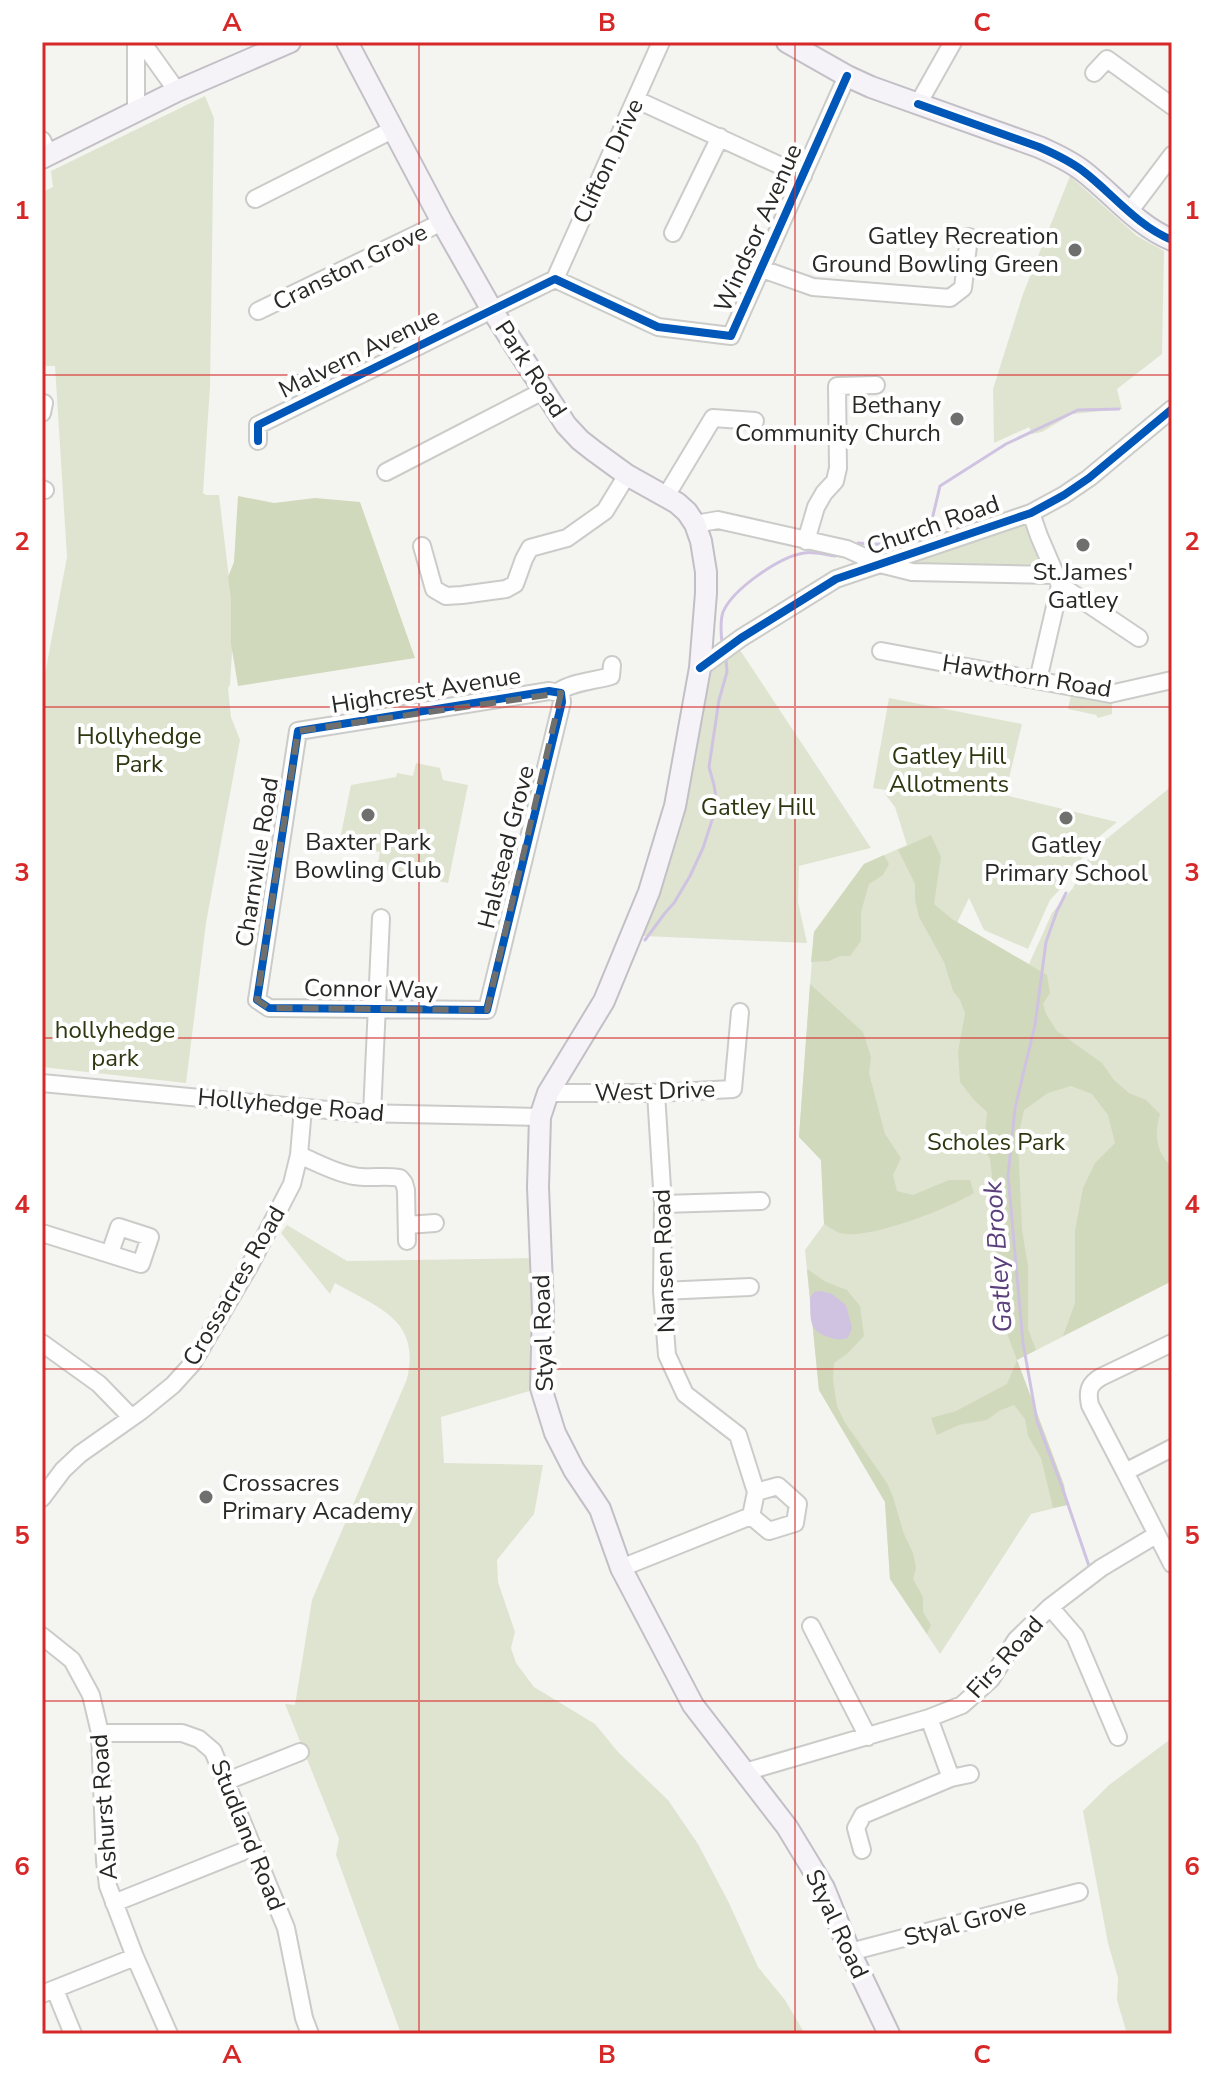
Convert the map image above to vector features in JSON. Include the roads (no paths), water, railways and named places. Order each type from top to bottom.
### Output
[{"type":"main road","points":[[44,151],[290,42]]},
{"type":"main road","name":"Park Road","points":[[347,42],[492,310],[566,425],[580,440],[627,475],[666,496],[687,512],[695,524]]},
{"type":"main road","points":[[787,42],[847,76],[1057,155],[1086,173],[1157,233],[1172,240]]},
{"type":"main road","points":[[695,524],[706,572],[700,668]]},
{"type":"main road","name":"Styal Road","points":[[700,668],[675,806],[649,892],[604,1001],[548,1093],[540,1117],[541,1388],[555,1433],[574,1470],[600,1509],[621,1568],[693,1705],[787,1827],[824,1888],[889,2034]]},
{"type":"street","points":[[139,42],[177,91]]},
{"type":"street","points":[[136,111],[139,42]]},
{"type":"street","name":"Clifton Drive","points":[[555,279],[661,42]]},
{"type":"street","points":[[918,104],[953,42]]},
{"type":"street","points":[[1094,73],[1107,59],[1172,106]]},
{"type":"street","name":"Windsor Avenue","points":[[555,279],[658,327],[731,336],[847,76]]},
{"type":"street","points":[[637,100],[803,176]]},
{"type":"street","points":[[255,199],[394,129]]},
{"type":"street","points":[[673,233],[720,137]]},
{"type":"street","points":[[1129,212],[1172,155]]},
{"type":"street","name":"Cranston Grove","points":[[258,311],[442,222]]},
{"type":"street","points":[[762,269],[813,287],[950,298],[963,288],[969,237]]},
{"type":"street","points":[[492,310],[555,279]]},
{"type":"street","name":"Malvern Avenue","points":[[258,441],[258,425],[492,310]]},
{"type":"street","points":[[806,541],[816,507],[835,481],[838,468],[837,386],[876,385]]},
{"type":"street","points":[[386,472],[545,390]]},
{"type":"street","name":"Church Road","points":[[700,668],[741,638],[836,579],[1031,513],[1064,495],[1172,409]]},
{"type":"street","points":[[666,496],[713,418],[755,421]]},
{"type":"street","points":[[422,546],[434,589],[446,596],[506,589],[515,584],[530,548],[567,538],[595,519],[605,511],[627,475]]},
{"type":"street","points":[[1031,513],[1058,580],[1139,638]]},
{"type":"street","points":[[695,524],[718,520],[847,549],[880,564],[912,572],[1058,580]]},
{"type":"street","points":[[1038,680],[1058,580]]},
{"type":"street","name":"Hawthorn Road","points":[[881,651],[1110,694],[1172,680]]},
{"type":"street","name":"Highcrest Avenue","points":[[298,731],[504,697],[549,691],[559,693],[566,686],[611,676],[612,665]]},
{"type":"street","name":"Halstead Grove","points":[[487,1010],[562,702],[559,693]]},
{"type":"street","name":"Charnville Road","points":[[257,1000],[298,731]]},
{"type":"street","points":[[372,1114],[381,918]]},
{"type":"street","name":"Connor Way","points":[[257,1000],[269,1008],[487,1010]]},
{"type":"street","name":"West Drive","points":[[548,1093],[733,1089],[740,1012]]},
{"type":"street","name":"Hollyhedge Road","points":[[42,1083],[372,1114],[540,1117]]},
{"type":"street","name":"Nansen Road","points":[[656,1093],[667,1355],[685,1394],[738,1435],[756,1492]]},
{"type":"street","name":"Crossacres Road","points":[[42,1498],[63,1470],[80,1454],[173,1385],[192,1364],[292,1184],[299,1155],[303,1108]]},
{"type":"street","points":[[299,1155],[344,1174],[400,1178],[406,1190],[407,1233],[435,1223]]},
{"type":"street","points":[[663,1204],[761,1201]]},
{"type":"street","points":[[42,1233],[110,1253]]},
{"type":"street","points":[[662,1291],[750,1287]]},
{"type":"street","points":[[42,1343],[99,1384],[131,1417]]},
{"type":"street","points":[[1171,1559],[1090,1405],[1088,1394],[1089,1387],[1101,1377],[1172,1343]]},
{"type":"street","points":[[1125,1472],[1172,1448]]},
{"type":"street","points":[[778,1486],[798,1504],[795,1523],[769,1531],[751,1516],[756,1492],[778,1486]]},
{"type":"street","points":[[621,1568],[751,1516]]},
{"type":"street","name":"Firs Road","points":[[745,1772],[868,1737],[962,1705],[991,1679],[1016,1640],[1050,1607],[1101,1568],[1156,1535]]},
{"type":"street","points":[[1050,1607],[1075,1636],[1118,1737]]},
{"type":"street","points":[[811,1626],[868,1737]]},
{"type":"street","name":"Ashurst Road","points":[[42,1636],[72,1660],[91,1695],[100,1733],[108,1886],[169,2034]]},
{"type":"street","points":[[929,1718],[951,1778]]},
{"type":"street","name":"Studland Road","points":[[100,1733],[182,1733],[199,1739],[213,1751],[286,1928],[310,2034]]},
{"type":"street","points":[[227,1781],[300,1752]]},
{"type":"street","points":[[862,1850],[855,1822],[951,1778],[970,1774]]},
{"type":"street","points":[[114,1903],[254,1847]]},
{"type":"street","name":"Styal Grove","points":[[850,1952],[1079,1892]]},
{"type":"street","points":[[73,2034],[48,1992],[135,1957]]},
{"type":"waterway","name":"Gatley Brook","points":[[930,528],[940,486],[1006,444],[1078,410],[1119,409]]},
{"type":"waterway","name":"Gatley Brook","points":[[858,543],[887,543],[915,536]]},
{"type":"waterway","name":"Gatley Brook","points":[[722,643],[723,612],[746,584],[794,556],[804,553],[835,556]]},
{"type":"waterway","name":"Gatley Brook","points":[[645,940],[674,903],[690,876],[717,805],[709,767],[719,700],[727,672],[726,658]]},
{"type":"waterway","name":"Gatley Brook","points":[[1066,893],[1046,942],[1035,1025],[1015,1108],[1008,1176],[1023,1343],[1037,1421],[1089,1566]]},
{"type":"place","name":"Gatley Recreation Ground Bowling Green","points":[[1075,250]]},
{"type":"place","name":"Bethany Community Church","points":[[957,419]]},
{"type":"place","name":"St.James' Gatley","points":[[1083,545]]},
{"type":"place","name":"Baxter Park Bowling Club","points":[[368,815]]},
{"type":"place","name":"Gatley Primary School","points":[[1066,818]]},
{"type":"place","name":"Crossacres Primary Academy","points":[[206,1497]]},
{"type":"park label","name":"Hollyhedge Park","points":[[139,750]]},
{"type":"park label","name":"Gatley Hill Allotments","points":[[949,770]]},
{"type":"park label","name":"Gatley Hill","points":[[758,807]]},
{"type":"park label","name":"hollyhedge park","points":[[115,1044]]},
{"type":"park label","name":"Scholes Park","points":[[996,1142]]}]
